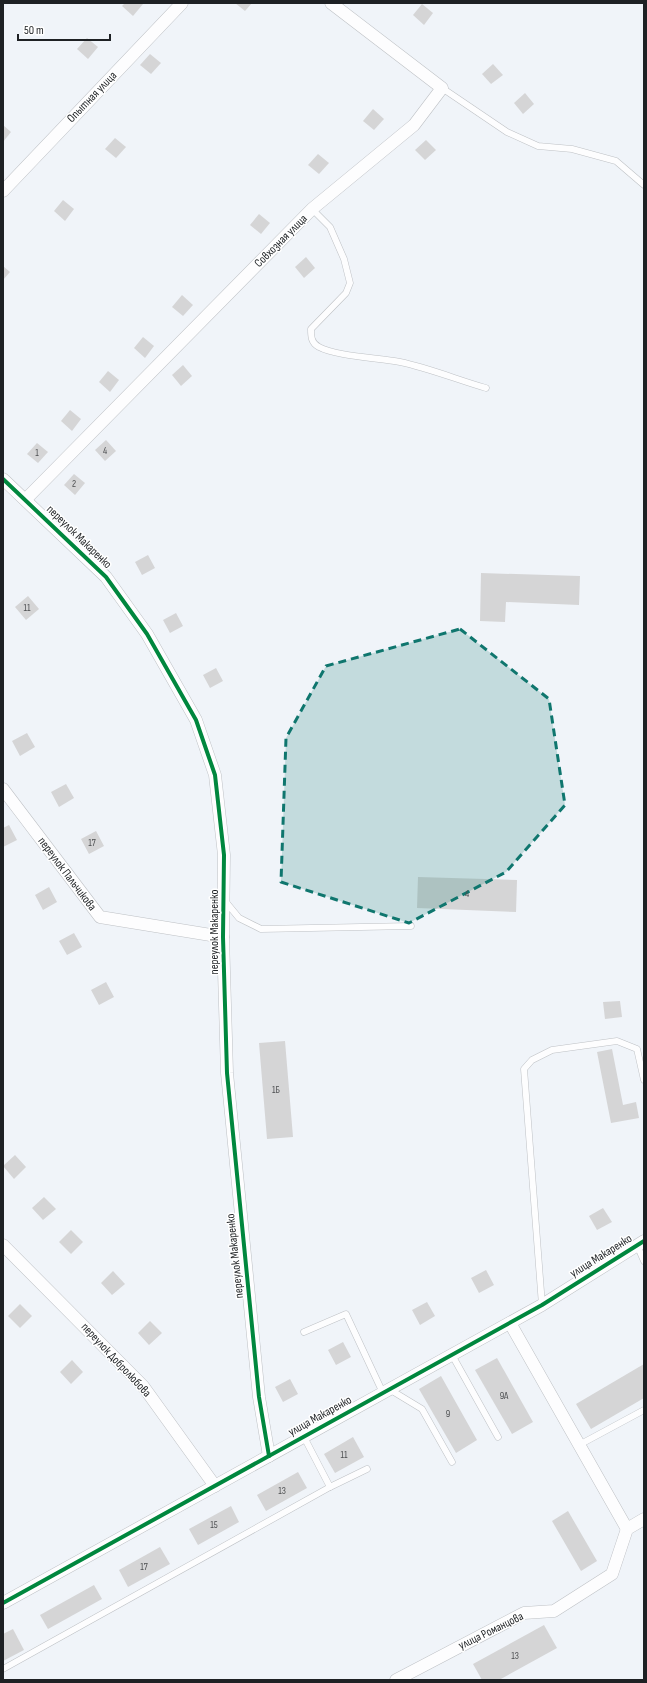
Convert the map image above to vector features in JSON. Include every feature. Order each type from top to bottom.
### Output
[{"type":"street","name":"Опытная улица","points":[[3,191],[182,3]]},
{"type":"street","points":[[331,3],[442,88]]},
{"type":"street","name":"Совхозная улица","points":[[26,499],[312,209],[414,125],[442,88]]},
{"type":"street","name":"переулок Макаренко","points":[[3,479],[26,499],[106,577],[147,634],[196,720],[215,774],[224,855],[223,937],[227,1073],[259,1397],[269,1456]]},
{"type":"street","name":"переулок Пальчикова","points":[[3,789],[100,917],[223,937]]},
{"type":"street","name":"улица Макаренко","points":[[3,1603],[542,1305],[640,1243]]},
{"type":"street","name":"переулок Добролюбова","points":[[3,1245],[143,1386],[215,1486]]},
{"type":"street","points":[[510,1323],[627,1529],[644,1519]]},
{"type":"street","name":"улица Романцова","points":[[396,1680],[524,1613],[554,1611],[612,1574],[627,1529]]},
{"type":"lane","points":[[442,88],[507,132],[538,146],[572,149],[616,161],[644,185]]},
{"type":"lane","points":[[312,209],[330,227],[344,259],[350,283],[346,293],[311,328],[313,342],[319,347],[335,352],[402,362],[486,388]]},
{"type":"lane","points":[[224,900],[239,918],[261,929],[411,926]]},
{"type":"lane","points":[[542,1305],[524,1069],[532,1060],[552,1050],[617,1041],[637,1049],[644,1080]]},
{"type":"lane","points":[[640,1243],[644,1262]]},
{"type":"lane","points":[[304,1332],[346,1314],[386,1391],[422,1409],[452,1462]]},
{"type":"lane","points":[[452,1355],[498,1436]]},
{"type":"lane","points":[[579,1444],[644,1410]]},
{"type":"lane","points":[[304,1437],[330,1487]]},
{"type":"lane","points":[[3,1669],[330,1487],[367,1469]]},
{"type":"highlighted area","points":[[460,629],[549,699],[565,805],[506,872],[409,923],[281,882],[286,738],[326,666]]},
{"type":"building","points":[[125,3],[143,4],[133,16],[122,6]]},
{"type":"building","points":[[235,3],[252,3],[245,11]]},
{"type":"building","points":[[422,4],[433,13],[424,25],[413,15]]},
{"type":"building","points":[[87,38],[98,47],[88,59],[77,49]]},
{"type":"building","points":[[150,54],[161,63],[151,74],[140,65]]},
{"type":"building","points":[[493,64],[503,75],[491,84],[482,74]]},
{"type":"building","points":[[525,93],[534,104],[523,114],[514,103]]},
{"type":"building","points":[[373,109],[384,119],[374,130],[363,121]]},
{"type":"building","points":[[3,125],[11,132],[3,142]]},
{"type":"building","points":[[115,138],[126,147],[116,158],[105,149]]},
{"type":"building","points":[[426,140],[436,150],[425,160],[415,150]]},
{"type":"building","points":[[318,154],[329,163],[319,174],[308,165]]},
{"type":"building","points":[[63,200],[74,209],[65,221],[54,211]]},
{"type":"building","points":[[259,214],[270,223],[261,234],[250,225]]},
{"type":"building","points":[[306,257],[315,268],[304,278],[295,267]]},
{"type":"building","points":[[3,266],[10,272],[3,280]]},
{"type":"building","points":[[182,295],[193,305],[183,316],[172,307]]},
{"type":"building","points":[[143,337],[154,346],[145,358],[134,348]]},
{"type":"building","points":[[183,365],[192,376],[181,386],[172,375]]},
{"type":"building","points":[[108,371],[119,380],[110,392],[99,382]]},
{"type":"building","points":[[70,410],[81,419],[72,431],[61,421]]},
{"type":"building","points":[[106,440],[116,451],[105,461],[95,450]]},
{"type":"building","points":[[37,443],[48,452],[38,463],[27,454]]},
{"type":"building","points":[[74,474],[85,483],[75,495],[64,485]]},
{"type":"building","points":[[148,555],[155,568],[142,575],[135,562]]},
{"type":"building","points":[[481,573],[580,576],[579,605],[506,602],[505,622],[480,621]]},
{"type":"building","points":[[28,596],[39,609],[26,620],[15,607]]},
{"type":"building","points":[[176,613],[183,626],[170,633],[163,620]]},
{"type":"building","points":[[216,668],[223,681],[210,688],[203,675]]},
{"type":"building","points":[[27,733],[35,747],[20,756],[12,741]]},
{"type":"building","points":[[66,784],[74,798],[59,807],[51,792]]},
{"type":"building","points":[[9,825],[17,840],[3,847],[3,828]]},
{"type":"building","points":[[96,831],[104,846],[89,854],[81,839]]},
{"type":"building","points":[[418,877],[517,880],[516,912],[417,908]]},
{"type":"building","points":[[49,887],[57,902],[43,910],[35,895]]},
{"type":"building","points":[[74,933],[82,947],[67,955],[59,941]]},
{"type":"building","points":[[106,982],[114,997],[99,1005],[91,990]]},
{"type":"building","points":[[620,1001],[622,1017],[605,1019],[603,1002]]},
{"type":"building","points":[[285,1041],[293,1137],[267,1139],[259,1043]]},
{"type":"building","points":[[612,1049],[623,1105],[636,1102],[639,1118],[611,1123],[597,1052]]},
{"type":"building","points":[[15,1155],[26,1167],[14,1179],[3,1166]]},
{"type":"building","points":[[44,1197],[56,1209],[43,1220],[32,1208]]},
{"type":"building","points":[[603,1208],[612,1222],[597,1230],[589,1216]]},
{"type":"building","points":[[71,1230],[83,1242],[71,1254],[59,1242]]},
{"type":"building","points":[[486,1270],[494,1285],[479,1293],[471,1278]]},
{"type":"building","points":[[113,1271],[125,1284],[112,1295],[101,1283]]},
{"type":"building","points":[[427,1302],[435,1316],[420,1325],[412,1310]]},
{"type":"building","points":[[20,1304],[32,1316],[20,1328],[8,1316]]},
{"type":"building","points":[[150,1321],[162,1333],[149,1345],[138,1333]]},
{"type":"building","points":[[343,1342],[351,1357],[336,1365],[328,1350]]},
{"type":"building","points":[[497,1358],[533,1422],[512,1434],[475,1370]]},
{"type":"building","points":[[72,1360],[83,1372],[71,1384],[60,1372]]},
{"type":"building","points":[[644,1364],[644,1398],[591,1429],[576,1404]]},
{"type":"building","points":[[441,1376],[477,1440],[456,1453],[419,1389]]},
{"type":"building","points":[[290,1379],[298,1394],[283,1402],[275,1387]]},
{"type":"building","points":[[353,1437],[364,1457],[335,1473],[324,1454]]},
{"type":"building","points":[[298,1472],[307,1488],[266,1511],[257,1495]]},
{"type":"building","points":[[231,1506],[239,1522],[198,1545],[189,1529]]},
{"type":"building","points":[[568,1511],[597,1561],[581,1571],[552,1521]]},
{"type":"building","points":[[160,1547],[170,1564],[128,1587],[119,1570]]},
{"type":"building","points":[[94,1585],[102,1599],[48,1629],[40,1615]]},
{"type":"building","points":[[544,1625],[557,1648],[499,1680],[482,1680],[473,1664]]},
{"type":"building","points":[[13,1629],[24,1650],[3,1661],[3,1634]]},
{"type":"cycle path","points":[[3,479],[106,577],[147,634],[196,720],[215,775],[224,855],[223,937],[227,1073],[259,1397],[269,1456]]},
{"type":"cycle path","points":[[3,1603],[542,1305],[644,1241]]}]
